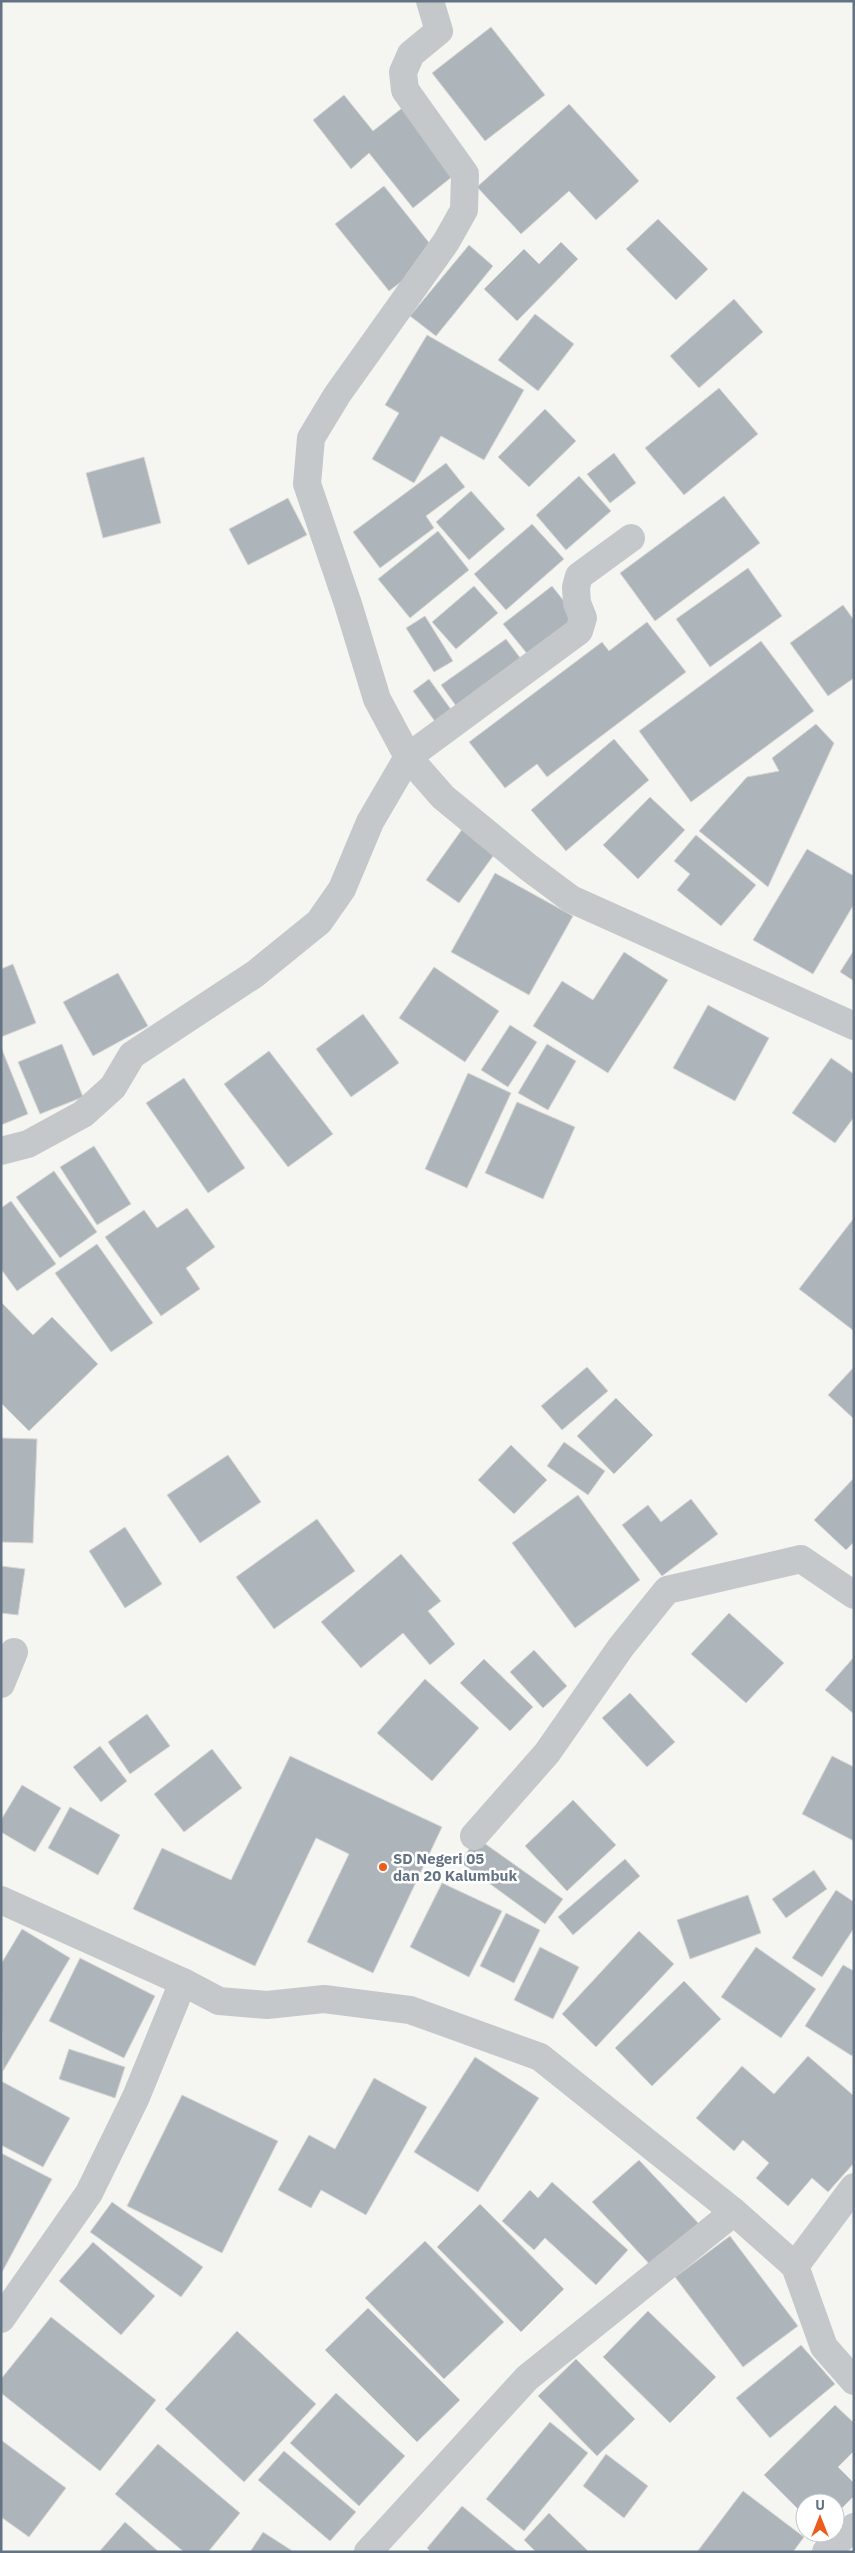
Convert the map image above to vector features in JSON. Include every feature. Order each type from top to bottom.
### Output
[{"type":"street","points":[[430,1],[439,31],[411,54],[403,72],[405,90],[465,174],[464,210],[446,242],[337,395],[311,438],[306,484],[348,604],[377,699],[408,757],[443,797],[528,867],[571,898],[854,1026]]},
{"type":"street","points":[[1,1151],[28,1144],[83,1114],[113,1087],[132,1055],[254,974],[319,922],[342,889],[370,822],[408,757],[579,630],[583,618],[577,603],[576,587],[579,576],[631,538]]},
{"type":"street","points":[[474,1836],[547,1754],[621,1647],[667,1590],[801,1559],[854,1595]]},
{"type":"street","points":[[1,1684],[14,1652]]},
{"type":"street","points":[[1,1900],[183,1982],[219,2001],[267,2005],[324,1999],[410,2010],[540,2057],[734,2212],[796,2266],[824,2347],[854,2381]]},
{"type":"street","points":[[1,2319],[89,2193],[136,2097],[183,1982]]},
{"type":"street","points":[[796,2266],[854,2187]]},
{"type":"street","points":[[368,2552],[527,2378],[734,2212]]},
{"type":"street","points":[[826,2552],[854,2527]]},
{"type":"building","points":[[491,27],[545,95],[485,141],[432,73]]},
{"type":"building","points":[[344,95],[373,131],[406,105],[458,172],[413,208],[369,153],[351,169],[313,120]]},
{"type":"building","points":[[569,104],[639,181],[596,220],[569,191],[521,234],[477,187]]},
{"type":"building","points":[[384,186],[438,254],[389,291],[335,224]]},
{"type":"building","points":[[658,219],[708,269],[676,300],[626,249]]},
{"type":"building","points":[[561,242],[578,259],[517,321],[484,289],[524,249],[539,264]]},
{"type":"building","points":[[469,245],[493,266],[436,336],[410,316]]},
{"type":"building","points":[[734,299],[763,332],[699,388],[670,356]]},
{"type":"building","points":[[535,314],[574,344],[538,391],[498,360]]},
{"type":"building","points":[[427,335],[524,390],[484,460],[441,436],[414,483],[372,459],[399,413],[385,405]]},
{"type":"building","points":[[719,388],[758,434],[684,495],[645,448]]},
{"type":"building","points":[[545,409],[576,441],[529,487],[498,457]]},
{"type":"building","points":[[614,453],[636,483],[610,503],[587,474]]},
{"type":"building","points":[[144,457],[161,523],[103,538],[86,473]]},
{"type":"building","points":[[446,463],[465,487],[426,516],[434,528],[380,568],[353,532]]},
{"type":"building","points":[[579,476],[611,511],[566,550],[536,515]]},
{"type":"building","points":[[471,491],[505,529],[469,560],[436,522]]},
{"type":"building","points":[[724,496],[760,543],[655,621],[620,573]]},
{"type":"building","points":[[288,498],[307,535],[248,565],[229,529]]},
{"type":"building","points":[[532,524],[564,559],[506,610],[474,574]]},
{"type":"building","points":[[438,531],[469,570],[410,618],[378,579]]},
{"type":"building","points":[[748,568],[782,616],[710,667],[676,619]]},
{"type":"building","points":[[474,586],[498,613],[456,649],[432,622]]},
{"type":"building","points":[[552,586],[578,619],[529,656],[503,624]]},
{"type":"building","points":[[843,605],[854,620],[854,678],[828,696],[790,643]]},
{"type":"building","points":[[425,616],[453,661],[434,672],[406,628]]},
{"type":"building","points":[[647,622],[686,672],[547,777],[537,764],[505,788],[469,742],[602,642],[609,651]]},
{"type":"building","points":[[506,639],[524,663],[459,710],[441,685]]},
{"type":"building","points":[[761,641],[814,711],[691,802],[639,731]]},
{"type":"building","points":[[429,679],[455,715],[439,727],[413,691]]},
{"type":"building","points":[[816,724],[834,743],[768,887],[699,831],[747,777],[779,771],[772,758]]},
{"type":"building","points":[[614,739],[649,780],[566,851],[531,810]]},
{"type":"building","points":[[650,797],[685,830],[638,879],[603,845]]},
{"type":"building","points":[[463,828],[496,852],[459,903],[426,880]]},
{"type":"building","points":[[696,835],[756,885],[721,926],[677,890],[690,874],[674,861]]},
{"type":"building","points":[[807,849],[854,876],[854,904],[813,974],[753,940]]},
{"type":"building","points":[[495,873],[573,916],[529,995],[451,952]]},
{"type":"building","points":[[854,950],[854,981],[840,972]]},
{"type":"building","points":[[624,952],[668,980],[608,1073],[533,1026],[562,981],[593,1000]]},
{"type":"building","points":[[13,964],[36,1023],[1,1037],[1,969]]},
{"type":"building","points":[[434,967],[499,1011],[465,1062],[399,1018]]},
{"type":"building","points":[[118,973],[148,1026],[93,1056],[63,1002]]},
{"type":"building","points":[[708,1005],[769,1038],[735,1101],[673,1068]]},
{"type":"building","points":[[363,1014],[399,1063],[351,1097],[316,1049]]},
{"type":"building","points":[[510,1025],[537,1042],[508,1087],[481,1070]]},
{"type":"building","points":[[62,1044],[83,1097],[40,1114],[18,1062]]},
{"type":"building","points":[[547,1044],[576,1061],[548,1110],[518,1093]]},
{"type":"building","points":[[1,1047],[28,1114],[1,1125]]},
{"type":"building","points":[[269,1051],[333,1134],[288,1167],[224,1084]]},
{"type":"building","points":[[831,1058],[854,1074],[854,1117],[835,1143],[792,1113]]},
{"type":"building","points":[[468,1073],[511,1093],[467,1188],[425,1169]]},
{"type":"building","points":[[184,1078],[245,1168],[208,1193],[146,1103]]},
{"type":"building","points":[[517,1102],[575,1127],[543,1199],[485,1173]]},
{"type":"building","points":[[94,1146],[131,1204],[97,1225],[60,1167]]},
{"type":"building","points":[[54,1171],[97,1232],[60,1258],[16,1197]]},
{"type":"building","points":[[11,1201],[56,1264],[17,1291],[1,1269],[1,1208]]},
{"type":"building","points":[[187,1208],[215,1247],[186,1268],[200,1289],[161,1316],[105,1237],[144,1210],[157,1228]]},
{"type":"building","points":[[854,1218],[854,1331],[799,1289]]},
{"type":"building","points":[[97,1244],[153,1323],[111,1352],[55,1273]]},
{"type":"building","points":[[1,1302],[33,1335],[52,1317],[98,1364],[29,1431],[1,1403]]},
{"type":"building","points":[[587,1367],[608,1391],[562,1430],[541,1406]]},
{"type":"building","points":[[854,1367],[854,1419],[828,1395]]},
{"type":"building","points":[[616,1398],[653,1435],[614,1474],[577,1436]]},
{"type":"building","points":[[1,1438],[37,1439],[33,1543],[1,1542]]},
{"type":"building","points":[[564,1442],[605,1471],[588,1495],[547,1466]]},
{"type":"building","points":[[511,1445],[547,1480],[514,1514],[478,1480]]},
{"type":"building","points":[[228,1455],[261,1502],[200,1543],[167,1495]]},
{"type":"building","points":[[854,1478],[854,1542],[846,1550],[814,1520]]},
{"type":"building","points":[[578,1495],[640,1580],[575,1628],[512,1543]]},
{"type":"building","points":[[691,1499],[718,1534],[662,1576],[622,1525],[648,1505],[661,1522]]},
{"type":"building","points":[[317,1519],[355,1571],[274,1629],[236,1577]]},
{"type":"building","points":[[125,1527],[162,1584],[125,1608],[89,1551]]},
{"type":"building","points":[[401,1554],[441,1601],[428,1611],[455,1644],[430,1665],[403,1633],[361,1668],[321,1622]]},
{"type":"building","points":[[1,1566],[25,1569],[18,1615],[1,1613]]},
{"type":"building","points":[[729,1613],[784,1663],[746,1703],[691,1654]]},
{"type":"building","points":[[534,1650],[567,1686],[543,1708],[510,1672]]},
{"type":"building","points":[[854,1657],[854,1714],[825,1690]]},
{"type":"building","points":[[484,1659],[533,1707],[510,1731],[460,1683]]},
{"type":"building","points":[[425,1679],[479,1728],[432,1781],[377,1733]]},
{"type":"building","points":[[630,1693],[675,1742],[647,1767],[602,1718]]},
{"type":"building","points":[[147,1714],[170,1746],[130,1774],[108,1742]]},
{"type":"building","points":[[100,1746],[127,1781],[101,1802],[73,1767]]},
{"type":"building","points":[[212,1749],[242,1788],[184,1832],[154,1794]]},
{"type":"building","name":"SD Negeri 05 dan 20 Kalumbuk","points":[[290,1756],[442,1827],[373,1973],[307,1942],[349,1854],[316,1838],[255,1966],[133,1909],[162,1848],[231,1880]]},
{"type":"building","points":[[832,1756],[854,1767],[854,1841],[802,1814]]},
{"type":"building","points":[[22,1785],[61,1808],[35,1852],[1,1832],[1,1820]]},
{"type":"building","points":[[573,1800],[616,1845],[567,1891],[525,1846]]},
{"type":"building","points":[[70,1807],[120,1835],[98,1875],[48,1848]]},
{"type":"building","points":[[477,1838],[563,1899],[545,1924],[460,1862]]},
{"type":"building","points":[[625,1859],[640,1876],[573,1935],[558,1917]]},
{"type":"building","points":[[814,1870],[827,1889],[786,1918],[772,1899]]},
{"type":"building","points":[[442,1883],[502,1911],[469,1977],[410,1947]]},
{"type":"building","points":[[836,1890],[854,1902],[854,1928],[822,1977],[792,1958]]},
{"type":"building","points":[[748,1895],[761,1933],[690,1959],[677,1920]]},
{"type":"building","points":[[506,1913],[540,1930],[514,1983],[480,1966]]},
{"type":"building","points":[[22,1929],[70,1958],[3,2071],[1,1964]]},
{"type":"building","points":[[639,1931],[674,1964],[596,2047],[562,2014]]},
{"type":"building","points":[[540,1947],[579,1967],[553,2019],[514,2000]]},
{"type":"building","points":[[756,1947],[816,1989],[781,2038],[721,1997]]},
{"type":"building","points":[[80,1958],[155,1996],[124,2058],[49,2021]]},
{"type":"building","points":[[843,1965],[854,1971],[854,2052],[852,2056],[805,2026]]},
{"type":"building","points":[[684,1981],[721,2019],[652,2086],[615,2048]]},
{"type":"building","points":[[69,2049],[125,2067],[115,2098],[59,2079]]},
{"type":"building","points":[[808,2056],[854,2096],[854,2163],[828,2192],[812,2178],[788,2206],[756,2178],[769,2163],[743,2140],[734,2151],[696,2118],[742,2066],[774,2094]]},
{"type":"building","points":[[475,2057],[539,2098],[478,2192],[414,2152]]},
{"type":"building","points":[[374,2078],[427,2107],[366,2215],[321,2190],[311,2208],[278,2190],[309,2135],[335,2149]]},
{"type":"building","points":[[1,2081],[70,2118],[43,2167],[1,2145]]},
{"type":"building","points":[[182,2095],[278,2141],[222,2253],[127,2206]]},
{"type":"building","points":[[1,2153],[52,2179],[1,2274]]},
{"type":"building","points":[[639,2160],[701,2226],[654,2269],[592,2202]]},
{"type":"building","points":[[552,2182],[628,2250],[596,2285],[545,2238],[534,2250],[502,2221],[530,2190],[538,2198]]},
{"type":"building","points":[[112,2202],[203,2267],[181,2297],[90,2232]]},
{"type":"building","points":[[480,2204],[564,2289],[521,2332],[437,2247]]},
{"type":"building","points":[[730,2236],[798,2326],[743,2367],[675,2277]]},
{"type":"building","points":[[425,2241],[504,2322],[444,2379],[365,2298]]},
{"type":"building","points":[[93,2242],[155,2296],[121,2335],[59,2281]]},
{"type":"building","points":[[368,2308],[460,2400],[417,2442],[325,2350]]},
{"type":"building","points":[[648,2311],[716,2377],[670,2423],[603,2357]]},
{"type":"building","points":[[51,2317],[156,2400],[100,2471],[1,2393],[1,2379]]},
{"type":"building","points":[[237,2331],[316,2404],[244,2482],[165,2409]]},
{"type":"building","points":[[801,2345],[835,2384],[770,2438],[736,2398]]},
{"type":"building","points":[[576,2359],[635,2419],[597,2456],[538,2396]]},
{"type":"building","points":[[336,2393],[405,2456],[359,2506],[290,2443]]},
{"type":"building","points":[[835,2405],[854,2423],[854,2451],[838,2467],[854,2483],[854,2496],[845,2505],[845,2493],[795,2493],[795,2506],[764,2475]]},
{"type":"building","points":[[550,2422],[588,2453],[524,2531],[486,2499]]},
{"type":"building","points":[[1,2440],[66,2488],[29,2537],[1,2517]]},
{"type":"building","points":[[158,2444],[240,2513],[208,2552],[184,2552],[115,2494]]},
{"type":"building","points":[[284,2451],[356,2512],[330,2541],[258,2480]]},
{"type":"building","points":[[606,2454],[648,2486],[624,2518],[583,2486]]},
{"type":"building","points":[[743,2491],[795,2530],[795,2543],[800,2543],[793,2552],[697,2552]]},
{"type":"building","points":[[462,2506],[518,2552],[431,2552],[427,2548]]},
{"type":"building","points":[[549,2513],[589,2552],[536,2552],[524,2540]]},
{"type":"building","points":[[125,2522],[159,2552],[99,2552]]},
{"type":"building","points":[[263,2532],[294,2552],[250,2552]]},
{"type":"place","name":"SD Negeri 05 dan 20 Kalumbuk","points":[[383,1867]]}]
